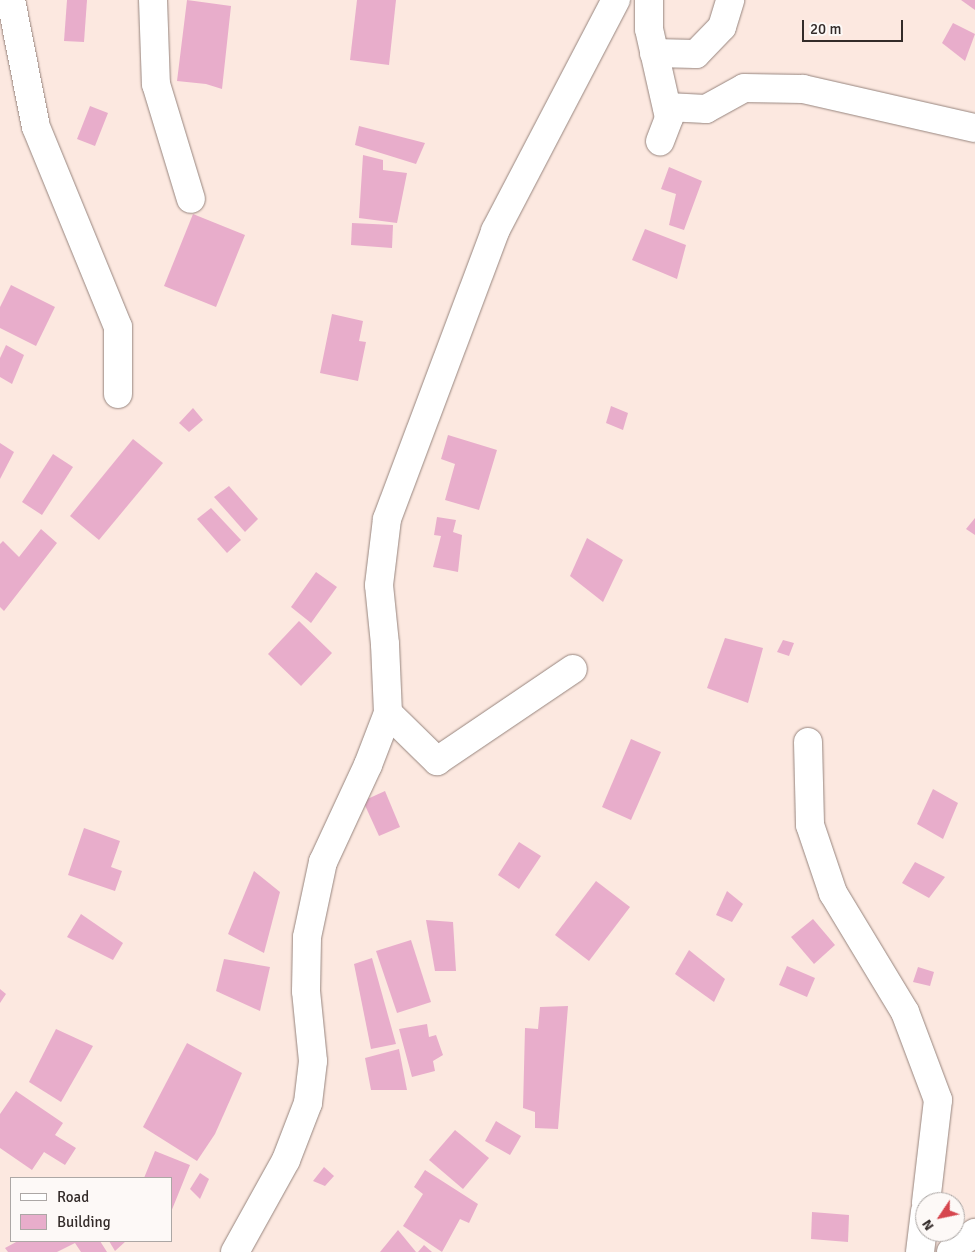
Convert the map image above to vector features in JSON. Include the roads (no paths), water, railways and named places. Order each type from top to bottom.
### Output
[{"type":"street","points":[[11,0],[36,127],[118,327],[118,394]]},
{"type":"street","points":[[153,0],[156,84],[191,199]]},
{"type":"street","points":[[235,1252],[286,1160],[308,1103],[313,1061],[306,991],[307,937],[323,862],[368,765],[388,713],[385,644],[379,585],[387,519],[495,231],[616,0]]},
{"type":"street","points":[[649,0],[649,29],[669,118],[660,140]]},
{"type":"street","points":[[654,53],[696,54],[722,27],[730,0]]},
{"type":"street","points":[[667,107],[706,109],[744,88],[803,89],[975,128]]},
{"type":"street","points":[[388,713],[437,761],[573,669]]},
{"type":"street","points":[[808,742],[810,825],[832,893],[905,1012],[938,1100],[927,1192]]},
{"type":"street","points":[[951,1252],[957,1245],[975,1233]]}]
